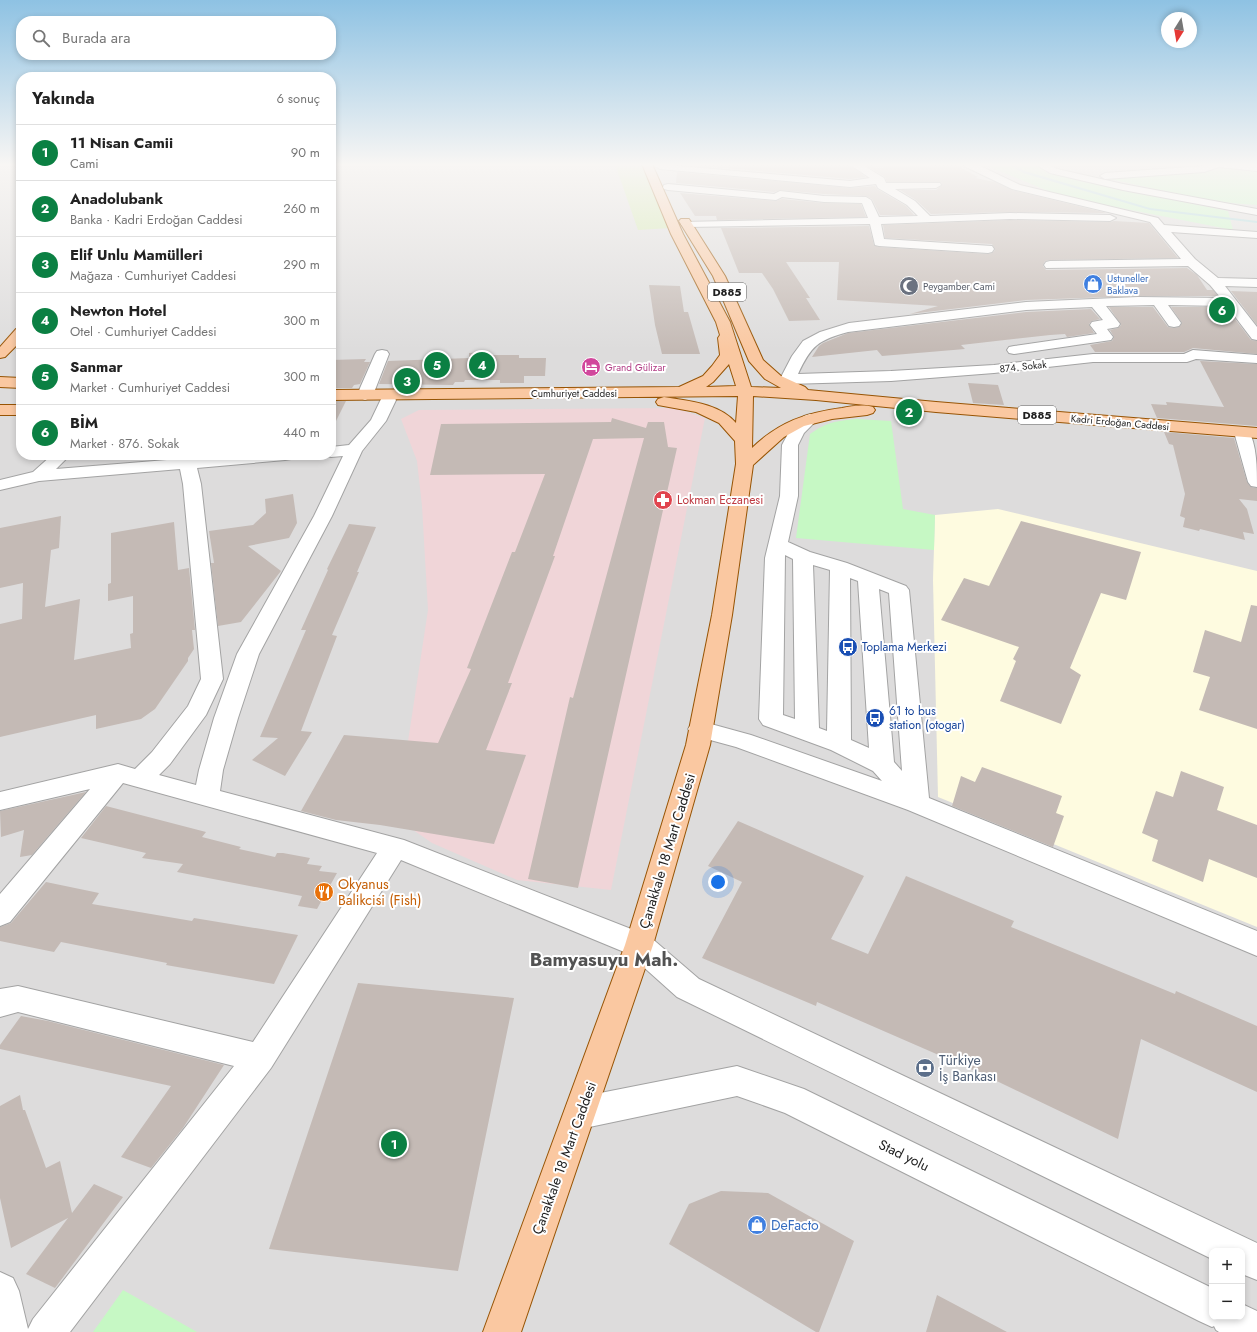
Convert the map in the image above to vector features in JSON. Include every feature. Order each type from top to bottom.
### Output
[{"type":"main road","name":"D885","points":[[675,226],[677,234],[724,325],[745,396]]},
{"type":"main road","name":"D885","points":[[687,226],[719,276],[756,361],[763,370],[786,386],[816,395]]},
{"type":"main road","points":[[668,397],[698,385],[708,379],[718,369],[727,355],[724,325]]},
{"type":"main road","points":[[4,350],[16,337]]},
{"type":"main road","points":[[0,382],[16,383]]},
{"type":"main road","name":"Cumhuriyet Caddesi","points":[[336,395],[668,397]]},
{"type":"main road","name":"Cumhuriyet Caddesi","points":[[336,402],[816,395]]},
{"type":"main road","name":"Kadri Erdoğan Caddesi","points":[[816,395],[936,407],[1250,432]]},
{"type":"main road","name":"Çanakkale 18 Mart Caddesi","points":[[502,1332],[639,945],[698,746],[722,615],[744,452],[745,396]]},
{"type":"main road","points":[[668,397],[700,408],[725,420],[744,452],[810,419],[850,411],[936,407]]},
{"type":"main road","points":[[1,412],[16,404]]},
{"type":"main road","points":[[1,412],[16,410]]},
{"type":"street","points":[[876,226],[879,242],[988,249]]},
{"type":"street","points":[[1160,228],[1257,235]]},
{"type":"street","points":[[1160,228],[1191,262],[1214,282],[1257,336]]},
{"type":"street","points":[[1050,265],[1191,262]]},
{"type":"street","points":[[1214,282],[1257,283]]},
{"type":"street","points":[[1096,303],[1158,301],[1230,302]]},
{"type":"street","points":[[1158,301],[1174,323]]},
{"type":"street","points":[[1014,350],[1106,337],[1097,325],[1113,324],[1096,303]]},
{"type":"street","name":"874. Sokak","points":[[1096,303],[1013,307],[1002,310],[902,320],[834,330],[814,340],[804,349],[788,379],[891,376],[986,370],[1093,358],[1187,358],[1193,354],[1257,359]]},
{"type":"street","points":[[365,395],[382,354]]},
{"type":"street","points":[[206,797],[211,770],[226,718],[248,654],[323,516],[354,450],[378,421],[388,400]]},
{"type":"street","points":[[810,419],[797,431],[790,445],[789,496],[775,558],[771,719],[839,744],[882,765],[917,803]]},
{"type":"street","points":[[1250,432],[1257,482]]},
{"type":"street","points":[[336,452],[354,450]]},
{"type":"street","points":[[39,476],[57,460]]},
{"type":"street","points":[[0,485],[39,476],[179,460]]},
{"type":"street","points":[[0,914],[129,776],[161,758],[198,708],[212,679],[192,484],[188,460]]},
{"type":"street","points":[[779,545],[803,556],[840,567],[899,590],[917,803]]},
{"type":"street","points":[[803,556],[806,732]]},
{"type":"street","points":[[839,744],[840,567]]},
{"type":"street","points":[[868,578],[882,765]]},
{"type":"street","points":[[700,729],[743,741],[917,803],[1257,944]]},
{"type":"street","points":[[0,801],[129,776],[395,847],[639,945],[688,988],[1228,1248]]},
{"type":"street","points":[[46,1332],[260,1058],[395,847]]},
{"type":"street","points":[[0,1003],[18,999],[260,1058]]},
{"type":"street","name":"Stad yolu","points":[[580,1112],[737,1081],[793,1100],[1209,1307]]},
{"type":"street","points":[[1245,1256],[1257,1262]]},
{"type":"street","points":[[0,1291],[10,1332]]},
{"type":"street","points":[[1235,1320],[1257,1331]]},
{"type":"shaded area","points":[[0,226],[16,226],[16,460],[336,460],[336,226],[1257,226],[1257,1332],[0,1332]]},
{"type":"shaded area","points":[[675,408],[705,418],[611,890],[517,880],[432,843],[409,827],[405,761],[428,610],[422,506],[417,461],[401,419],[419,410]]},
{"type":"shaded area","points":[[998,509],[1257,571],[1257,927],[938,797],[933,580],[935,515]]},
{"type":"green space","points":[[637,226],[669,226],[670,228],[638,230]]},
{"type":"green space","points":[[1213,226],[1232,226],[1233,230]]},
{"type":"green space","points":[[857,419],[891,421],[903,509],[935,515],[934,550],[796,538],[810,434],[832,423],[843,420]]},
{"type":"green space","points":[[123,1290],[197,1332],[93,1332]]},
{"type":"building","points":[[869,226],[874,245],[879,247],[988,254],[995,250],[992,244],[885,238],[883,226],[1152,226],[1178,258],[1050,260],[1045,261],[1043,266],[1046,270],[1187,268],[1197,275],[1207,290],[1213,290],[1218,296],[1138,296],[1026,300],[910,314],[938,306],[837,300],[839,262],[786,262],[810,298],[806,298],[820,320],[789,321],[773,289],[762,273],[739,273],[721,228]]},
{"type":"building","points":[[649,285],[680,286],[684,312],[688,312],[700,354],[662,354],[655,325]]},
{"type":"building","points":[[1231,291],[1257,292],[1257,325]]},
{"type":"building","points":[[1109,307],[1153,307],[1168,327],[1174,328],[1179,327],[1182,323],[1171,307],[1226,307],[1251,340],[1257,341],[1257,354],[1193,348],[1184,352],[1095,352],[1090,345],[1112,341],[1114,337],[1110,330],[1118,328],[1121,325]]},
{"type":"building","points":[[1091,309],[1100,319],[1092,321],[1089,324],[1094,333],[1067,337],[1065,334],[1050,335],[961,345],[965,349],[882,356],[877,350],[812,357],[819,346],[823,343],[848,333],[1026,312]]},
{"type":"building","points":[[488,352],[488,355],[519,355],[519,358],[546,358],[545,376],[524,376],[524,383],[500,383],[500,380],[465,380],[464,382],[455,382],[453,385],[379,384],[388,361],[469,358],[469,353]]},
{"type":"building","points":[[366,359],[364,362],[370,362],[360,384],[354,385],[352,388],[336,388],[336,360]]},
{"type":"building","points":[[1200,361],[1257,364],[1257,426],[1157,418],[1151,404],[1167,405],[1166,402],[1224,407]]},
{"type":"building","points":[[968,383],[998,385],[1004,405],[973,403]]},
{"type":"building","points":[[336,401],[346,401],[336,421]]},
{"type":"building","points":[[612,418],[646,428],[648,422],[664,422],[668,447],[677,448],[578,888],[528,879],[570,697],[573,698],[644,438],[593,439],[553,556],[555,556],[508,683],[512,683],[486,750],[526,755],[494,844],[380,825],[336,820],[301,811],[344,735],[438,743],[471,669],[467,668],[512,552],[515,552],[545,474],[430,475],[441,424],[611,422]]},
{"type":"building","points":[[1164,432],[1234,438],[1247,482],[1251,487],[1257,488],[1257,501],[1239,499],[1247,509],[1254,534],[1243,532],[1245,540],[1200,529],[1199,531],[1183,527],[1185,518],[1180,516],[1185,494],[1173,445],[1169,444]]},
{"type":"building","points":[[293,494],[297,523],[289,538],[248,546],[281,571],[241,622],[218,626],[211,563],[214,563],[209,531],[253,525],[266,513],[265,499]]},
{"type":"building","points":[[61,516],[59,548],[51,550],[45,607],[80,599],[74,660],[131,648],[130,634],[133,633],[133,596],[108,601],[108,584],[111,583],[111,533],[174,522],[178,570],[189,568],[195,630],[192,630],[194,649],[188,658],[188,661],[155,709],[141,719],[96,729],[96,715],[0,737],[0,624],[22,619],[23,583],[0,588],[0,528]]},
{"type":"building","points":[[1021,521],[1141,552],[1126,600],[1101,593],[1070,668],[1081,675],[1061,724],[1000,701],[1016,661],[1013,659],[1019,647],[941,620],[964,578],[989,586]]},
{"type":"building","points":[[349,524],[376,527],[357,572],[359,572],[332,635],[337,636],[301,731],[312,732],[285,776],[252,760],[278,738],[260,737],[306,630],[301,630],[328,570],[327,569]]},
{"type":"building","points":[[1251,605],[1257,606],[1257,729],[1199,710],[1210,677],[1193,672],[1205,630],[1241,642]]},
{"type":"building","points":[[982,767],[1062,796],[1056,813],[1064,816],[1053,847],[952,806],[961,776],[975,782]]},
{"type":"building","points":[[1181,771],[1224,787],[1217,810],[1257,825],[1257,878],[1209,859],[1203,882],[1152,861],[1158,840],[1142,833],[1156,791],[1173,797]]},
{"type":"building","points":[[86,792],[32,855],[20,857],[24,830],[1,837],[0,811]]},
{"type":"building","points":[[106,806],[206,832],[202,837],[241,847],[239,849],[275,857],[277,853],[283,853],[310,858],[307,864],[322,866],[319,871],[337,873],[317,909],[298,906],[302,896],[177,872],[183,864],[142,858],[146,853],[81,838]]},
{"type":"building","points":[[738,821],[864,876],[831,939],[868,954],[906,876],[1014,921],[1011,927],[1175,994],[1176,991],[1257,1026],[1257,1092],[1141,1039],[1118,1139],[980,1073],[817,1002],[816,1006],[702,958],[742,882],[708,866]]},
{"type":"building","points":[[46,882],[99,893],[92,904],[192,921],[194,918],[298,935],[274,984],[166,965],[167,963],[61,942],[54,952],[0,941],[0,927],[11,923]]},
{"type":"building","points":[[358,983],[514,998],[458,1271],[269,1249]]},
{"type":"building","points":[[21,1016],[48,1021],[224,1065],[183,1128],[151,1168],[121,1157],[171,1086],[0,1049],[0,1045]]},
{"type":"building","points":[[20,1095],[23,1110],[25,1110],[46,1168],[60,1161],[72,1213],[94,1184],[123,1197],[55,1288],[26,1274],[68,1218],[11,1248],[0,1198],[0,1106]]},
{"type":"building","points":[[721,1191],[768,1193],[854,1241],[819,1332],[816,1332],[669,1244],[689,1204]]},
{"type":"building","points":[[937,1295],[1007,1332],[926,1332]]},
{"type":"place","name":"Ustuneller Baklava","points":[[1093,284]]},
{"type":"place","name":"Peygamber Cami","points":[[909,286]]},
{"type":"place","name":"BİM","points":[[1222,310]]},
{"type":"place","name":"Sanmar","points":[[437,365]]},
{"type":"place","name":"Newton Hotel","points":[[482,365]]},
{"type":"place","name":"Grand Gülizar","points":[[591,367]]},
{"type":"place","name":"Elif Unlu Mamülleri","points":[[407,381]]},
{"type":"place","name":"Anadolubank","points":[[909,412]]},
{"type":"place","name":"Lokman Eczanesi","points":[[663,500]]},
{"type":"place","name":"Toplama Merkezi","points":[[848,647]]},
{"type":"place","name":"61 to bus station (otogar)","points":[[875,718]]},
{"type":"place","name":"Okyanus Balikcisi (Fish)","points":[[324,892]]},
{"type":"place","name":"Türkiye İş Bankası","points":[[925,1068]]},
{"type":"place","name":"11 Nisan Camii","points":[[394,1144]]},
{"type":"place","name":"DeFacto","points":[[757,1225]]},
{"type":"district","name":"Bamyasuyu Mah.","points":[[604,959]]}]
